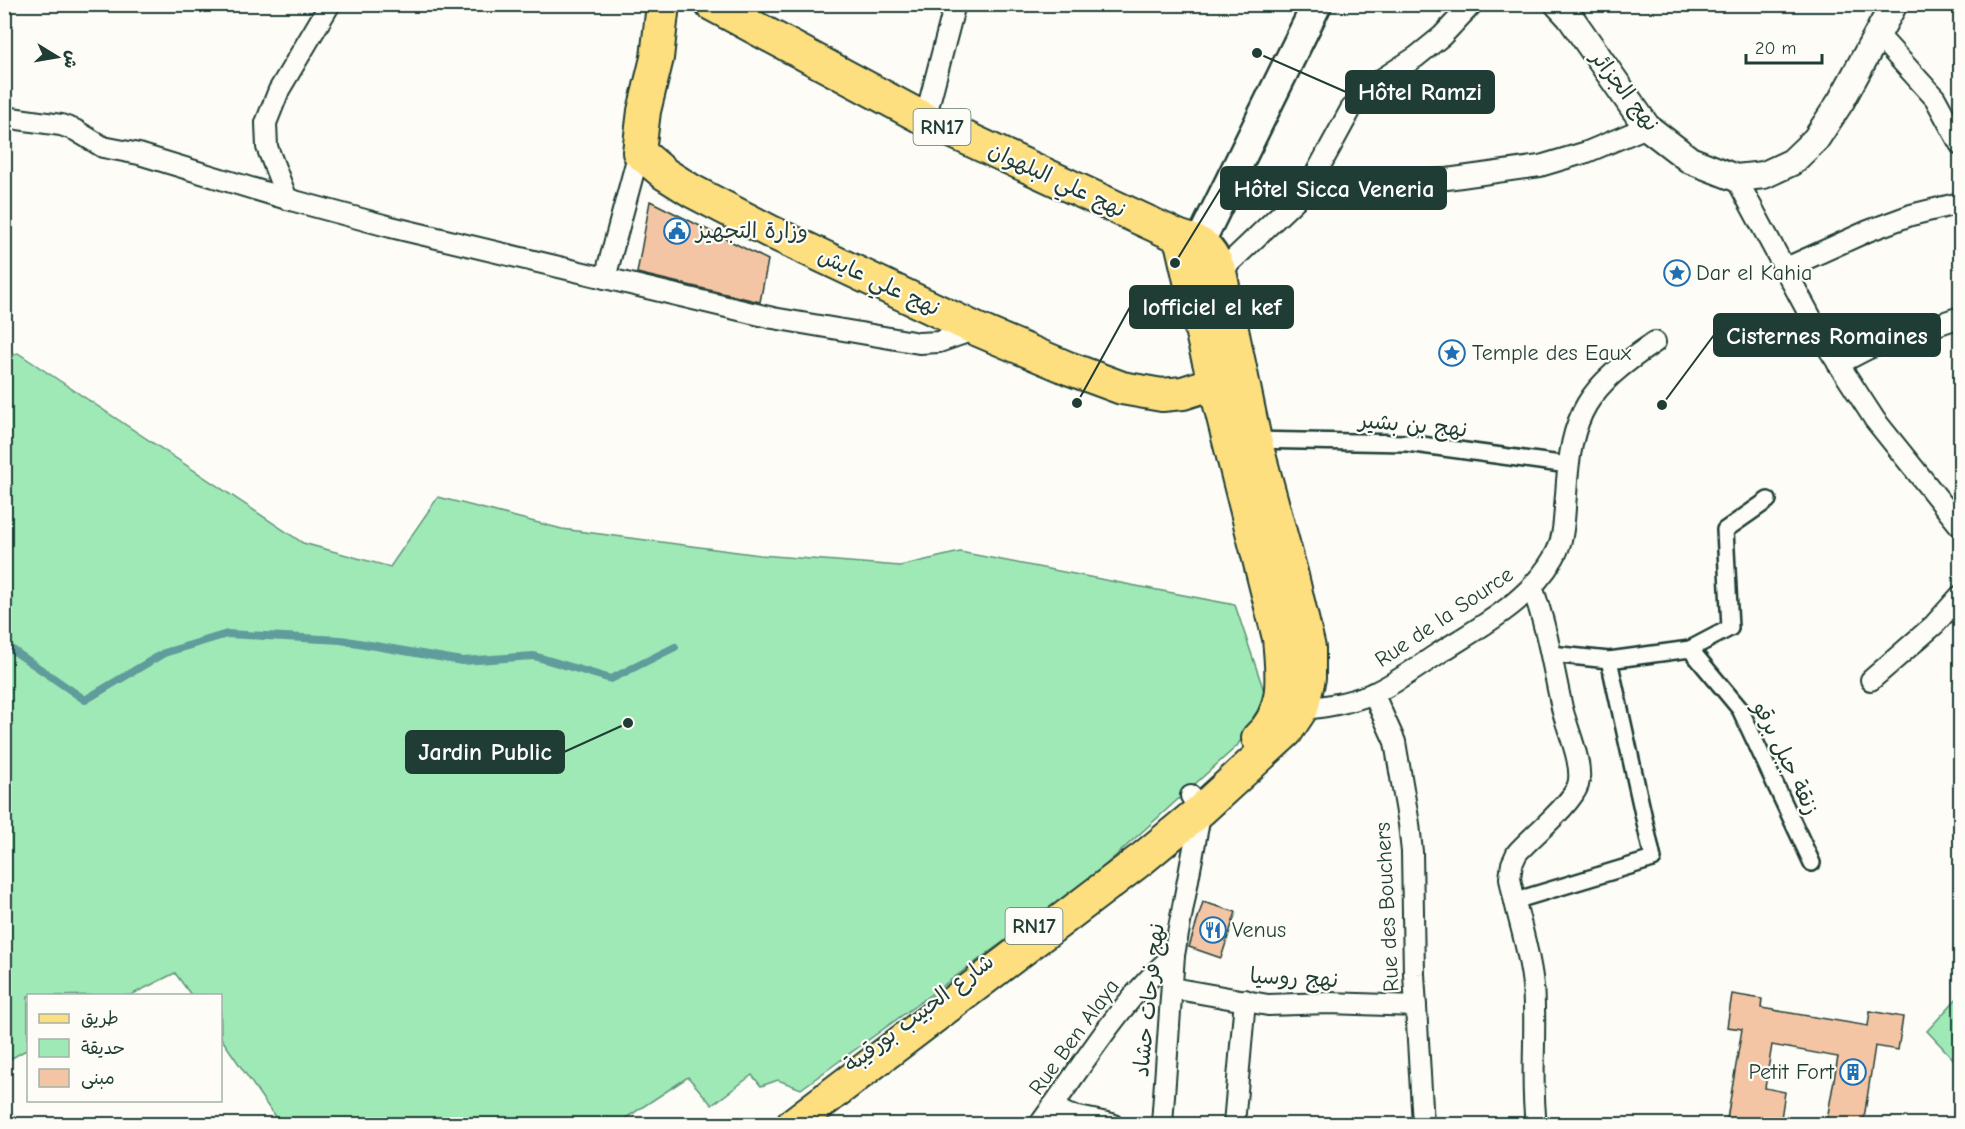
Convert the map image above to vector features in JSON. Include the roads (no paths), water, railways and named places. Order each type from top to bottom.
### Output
[{"type":"main road","points":[[639,152],[644,111],[657,58],[663,4]]},
{"type":"main road","name":"نهج علي البلهوان","points":[[711,4],[925,119],[1215,259],[1220,272],[1228,378],[1255,440],[1309,648],[1309,678],[1290,707]]},
{"type":"main road","points":[[1188,247],[1317,4]]},
{"type":"main road","name":"نهج علي عايش","points":[[639,152],[665,174],[692,191],[769,231],[976,329],[1068,368],[1122,387],[1162,394],[1183,393],[1228,378]]},
{"type":"main road","name":"نهج علي البلهوان","points":[[1188,247],[1228,378],[1279,638],[1282,683],[1290,707]]},
{"type":"main road","name":"شارع الحبيب بورقيبة","points":[[793,1125],[1143,858],[1290,707]]},
{"type":"main road","name":"شارع الحبيب بورقيبة","points":[[768,1125],[1196,803]]},
{"type":"street","points":[[287,199],[267,147],[266,123],[279,90],[330,4]]},
{"type":"street","points":[[925,119],[955,4]]},
{"type":"street","points":[[1220,272],[1308,188],[1351,109],[1382,80],[1442,36],[1472,4]]},
{"type":"street","name":"نهج الجزائر","points":[[1558,4],[1647,127],[1690,160],[1736,178]]},
{"type":"street","points":[[1887,7],[1878,35],[1841,101],[1816,139],[1792,162],[1764,175],[1736,178],[1838,364],[1875,420],[1959,519]]},
{"type":"street","points":[[1878,35],[1935,98],[1960,144]]},
{"type":"street","points":[[4,117],[61,125],[75,130],[103,147],[139,154],[287,199],[391,227],[773,318],[919,343],[939,342],[976,329]]},
{"type":"street","points":[[1308,188],[1448,179],[1540,166],[1587,152],[1647,127]]},
{"type":"street","points":[[605,278],[639,152]]},
{"type":"street","points":[[1784,269],[1868,231],[1911,215],[1960,203]]},
{"type":"street","points":[[1838,364],[1868,349],[1960,317]]},
{"type":"street","name":"Rue de la Source","points":[[1290,707],[1329,705],[1373,693],[1501,613],[1532,587],[1556,555],[1564,528],[1570,448],[1581,413],[1593,393],[1624,363],[1655,342]]},
{"type":"street","name":"نهج بن بشير","points":[[1255,440],[1407,443],[1568,465]]},
{"type":"street","points":[[1551,654],[1609,660],[1690,649],[1730,628],[1725,530],[1768,500]]},
{"type":"street","points":[[1532,587],[1547,630],[1563,711],[1576,758],[1579,783],[1573,796],[1517,854],[1512,864],[1510,878],[1533,983],[1536,1026],[1532,1095],[1536,1125]]},
{"type":"street","points":[[1871,680],[1934,625],[1960,596]]},
{"type":"street","name":"زنقة جبل برقو","points":[[1690,649],[1740,709],[1812,863]]},
{"type":"street","points":[[1514,901],[1653,859],[1609,660]]},
{"type":"street","name":"Rue des Bouchers","points":[[1373,693],[1395,742],[1408,815],[1412,852],[1416,1006],[1423,1125]]},
{"type":"street","name":"نهج فرحات حشاد","points":[[1162,1125],[1174,955],[1196,803]]},
{"type":"street","name":"Rue Ben Alaya","points":[[1040,1125],[1132,997],[1150,975],[1174,955]]},
{"type":"street","name":"نهج روسيا","points":[[1172,988],[1284,1006],[1329,1004],[1416,1006]]},
{"type":"street","points":[[1234,1125],[1245,1000]]},
{"type":"street","points":[[1052,1107],[1069,1115],[1112,1125]]},
{"type":"waterway","points":[[4,644],[85,700],[164,653],[227,634],[341,640],[462,661],[534,656],[611,679],[675,647]]},
{"type":"place","name":"Hôtel Ramzi","points":[[1257,53]]},
{"type":"place","name":"وزارة التجهيز","points":[[677,231]]},
{"type":"place","name":"Hôtel Sicca Veneria","points":[[1175,263]]},
{"type":"place","name":"Dar el Kahia","points":[[1677,273]]},
{"type":"place","name":"Temple des Eaux","points":[[1452,353]]},
{"type":"place","name":"lofficiel el kef","points":[[1077,403]]},
{"type":"place","name":"Cisternes Romaines","points":[[1662,405]]},
{"type":"place","name":"Jardin Public","points":[[628,723]]},
{"type":"place","name":"Venus","points":[[1213,930]]},
{"type":"place","name":"Petit Fort","points":[[1853,1072]]}]
